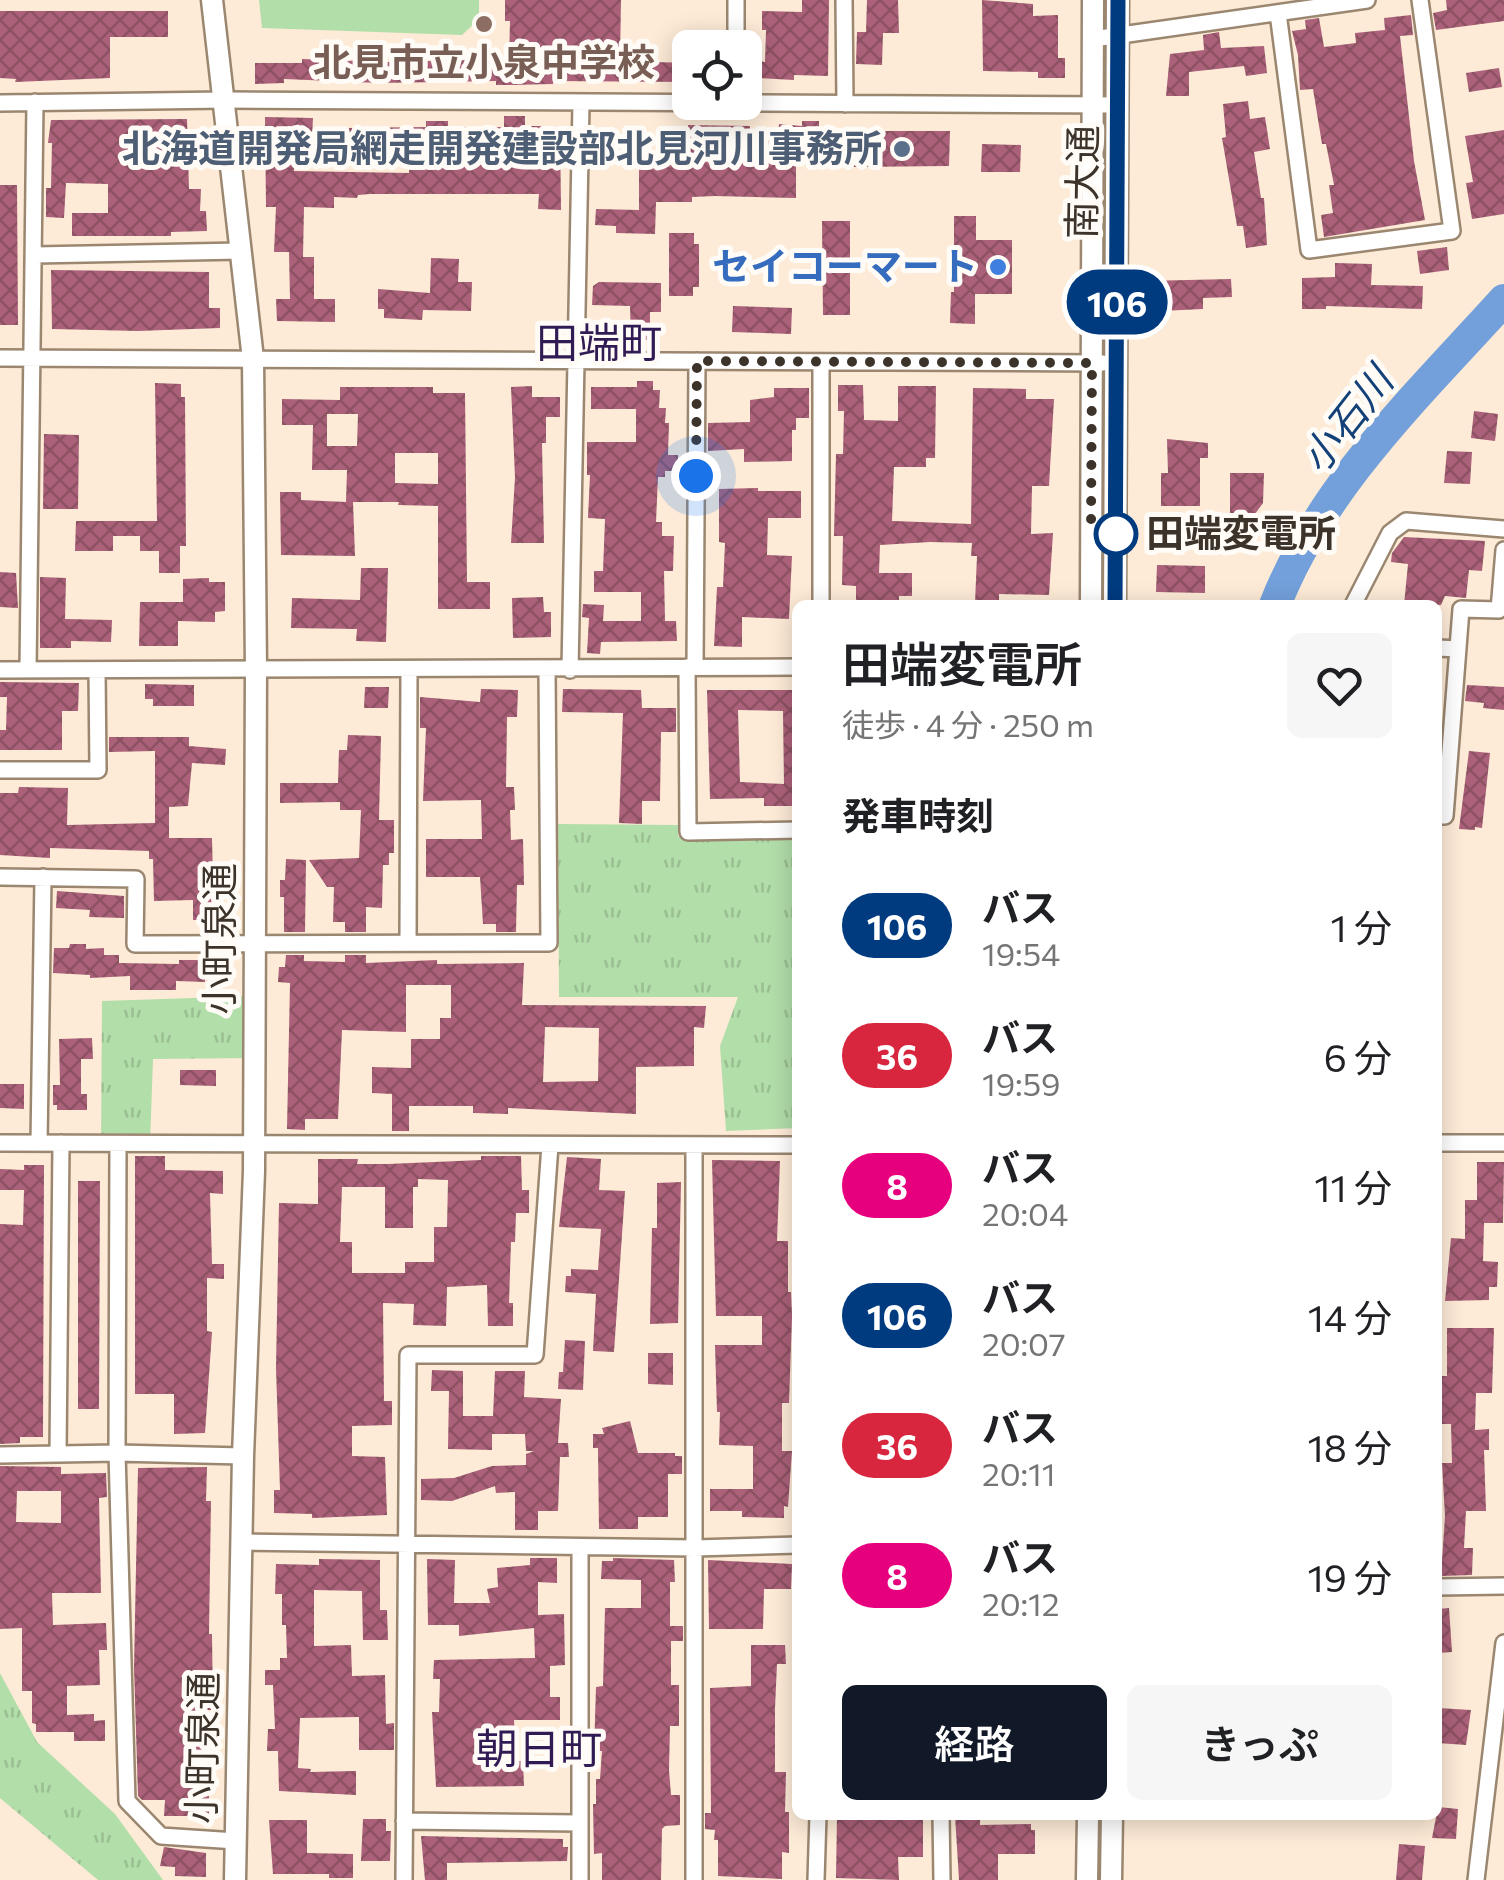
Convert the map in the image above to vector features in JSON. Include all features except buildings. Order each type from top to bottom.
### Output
[{"type":"street","name":"小町泉通","points":[[212,0],[253,359],[254,1146],[235,1880]]},
{"type":"street","points":[[736,0],[736,30]]},
{"type":"street","points":[[844,0],[845,104]]},
{"type":"street","name":"南大通","points":[[1090,600],[1093,0]]},
{"type":"street","name":"南大通","points":[[1115,600],[1118,0]]},
{"type":"street","points":[[1252,0],[1253,17]]},
{"type":"street","points":[[1093,38],[1366,0]]},
{"type":"street","points":[[1278,13],[1309,250],[1452,231],[1420,0]]},
{"type":"street","points":[[0,103],[226,100],[672,103]]},
{"type":"street","points":[[28,670],[35,102]]},
{"type":"street","points":[[762,103],[1118,105]]},
{"type":"street","points":[[570,670],[581,104]]},
{"type":"street","points":[[36,255],[241,251]]},
{"type":"street","points":[[0,358],[1117,363]]},
{"type":"street","points":[[697,361],[688,832],[792,830]]},
{"type":"street","points":[[820,364],[821,600]]},
{"type":"street","points":[[1356,600],[1390,533],[1406,521],[1504,528]]},
{"type":"street","points":[[1442,816],[1461,610],[1499,610],[1504,550]]},
{"type":"street","points":[[1442,648],[1458,649]]},
{"type":"street","points":[[0,670],[792,667]]},
{"type":"street","points":[[0,770],[98,770],[97,670]]},
{"type":"street","points":[[408,943],[409,670]]},
{"type":"street","points":[[0,877],[136,878],[135,944],[548,943],[547,670]]},
{"type":"street","points":[[39,1143],[43,877]]},
{"type":"street","points":[[0,1143],[792,1145]]},
{"type":"street","points":[[1442,1143],[1504,1143]]},
{"type":"street","points":[[58,1454],[61,1144]]},
{"type":"street","points":[[118,1144],[117,1453],[126,1802],[162,1836],[236,1841]]},
{"type":"street","points":[[404,1880],[408,1356],[535,1355],[550,1145]]},
{"type":"street","points":[[694,1146],[694,1880]]},
{"type":"street","points":[[0,1455],[243,1456]]},
{"type":"street","points":[[243,1542],[695,1548],[792,1545]]},
{"type":"street","points":[[580,1547],[580,1880]]},
{"type":"street","points":[[1442,1587],[1504,1586]]},
{"type":"street","points":[[1476,1880],[1504,1643]]},
{"type":"street","points":[[816,1880],[818,1820]]},
{"type":"street","points":[[942,1820],[942,1880]]},
{"type":"street","points":[[1087,1880],[1088,1820]]},
{"type":"street","points":[[1112,1820],[1112,1880]]},
{"type":"street","points":[[404,1821],[580,1823]]},
{"type":"green space","points":[[259,0],[479,0],[479,19],[462,35],[262,28]]},
{"type":"green space","points":[[558,824],[678,825],[678,837],[792,837],[792,1128],[726,1131],[720,1046],[738,997],[559,997]]},
{"type":"green space","points":[[254,996],[254,1058],[153,1059],[150,1144],[101,1144],[102,1001]]},
{"type":"green space","points":[[0,1673],[37,1742],[115,1814],[163,1880],[98,1880],[0,1798]]},
{"type":"waterway","name":"小石川","points":[[1277,600],[1295,561],[1346,480],[1504,300]]},
{"type":"bus line","name":"106","points":[[1115,600],[1118,0]]},
{"type":"place","name":"北見市立小泉中学校","points":[[484,24]]},
{"type":"place","name":"北海道開発局網走開発建設部北見河川事務所","points":[[902,149]]},
{"type":"place","name":"セイコーマート","points":[[998,267]]},
{"type":"place","name":"田端変電所","points":[[1116,534]]},
{"type":"district","name":"田端町","points":[[599,343]]},
{"type":"district","name":"朝日町","points":[[539,1749]]},
{"type":"route","points":[[696,476],[697,361],[1092,363],[1091,526],[1116,534]]}]
